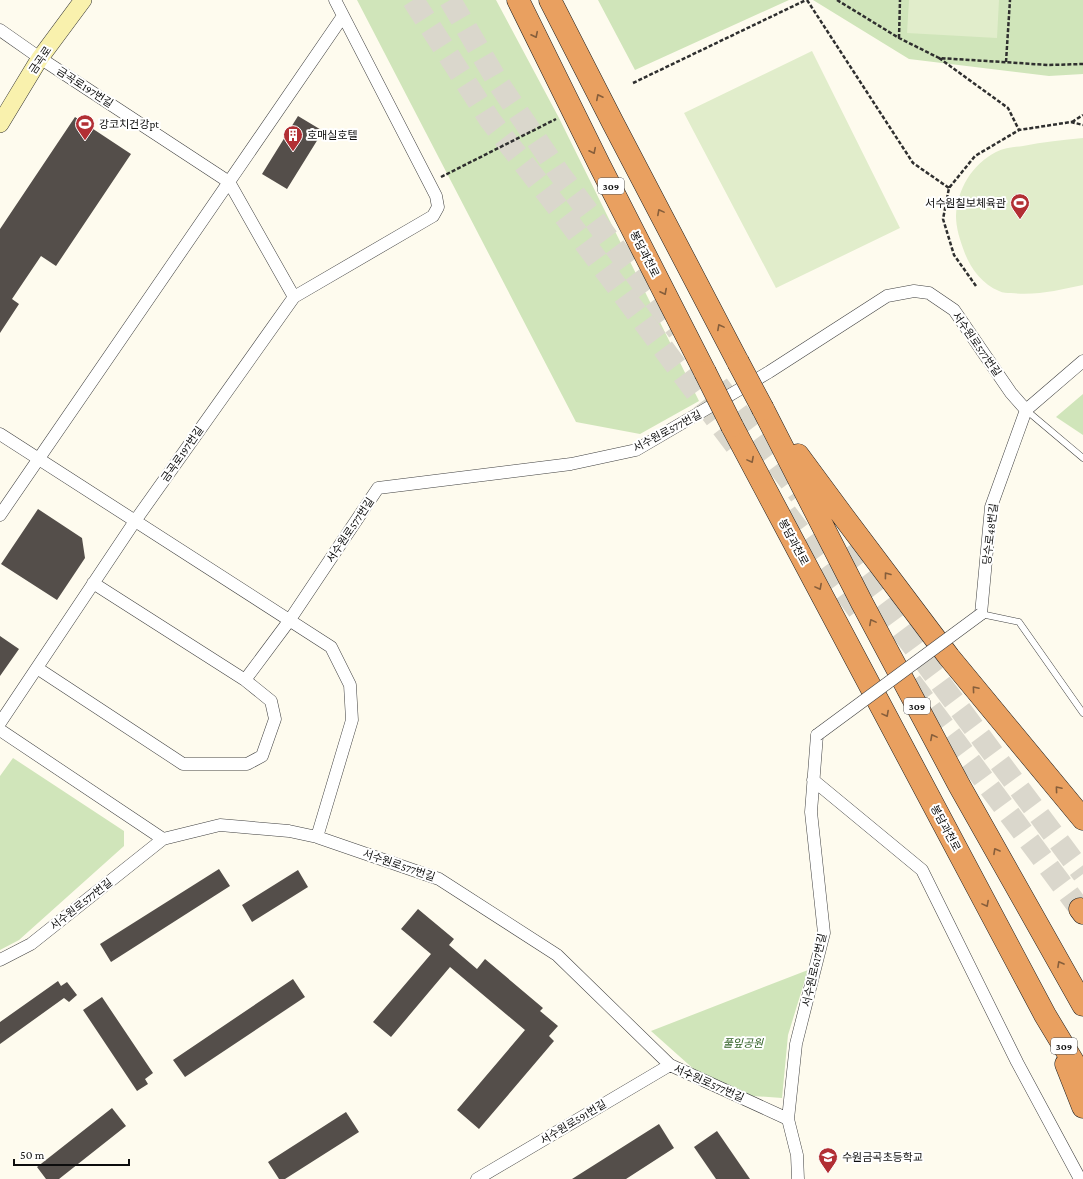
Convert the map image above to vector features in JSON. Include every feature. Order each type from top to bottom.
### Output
[{"type":"highway","name":"봉담과천로","points":[[518,0],[732,426],[1046,1015],[1083,1078]]},
{"type":"highway","name":"309","points":[[550,0],[862,603],[959,785],[1083,1005]]},
{"type":"highway","points":[[760,404],[842,516],[949,657],[1083,819]]},
{"type":"highway","points":[[1046,1015],[1083,1106]]},
{"type":"main road","name":"금곡로","points":[[0,124],[40,58],[84,0]]},
{"type":"street","points":[[294,297],[433,216],[438,207],[436,196],[335,0]]},
{"type":"street","points":[[0,515],[343,16]]},
{"type":"street","name":"금곡로197번길","points":[[0,30],[40,58],[229,182],[294,297],[134,521],[0,723]]},
{"type":"street","name":"서수원로577번길","points":[[245,680],[289,620],[378,488],[571,464],[636,450],[769,372],[887,296],[914,291],[929,294],[954,310],[1011,393],[1026,410]]},
{"type":"street","points":[[1026,410],[1083,360]]},
{"type":"street","name":"당수로48번길","points":[[981,614],[991,507],[1026,410]]},
{"type":"street","points":[[0,434],[331,648],[350,685],[352,720],[317,837]]},
{"type":"street","points":[[37,668],[183,764],[247,764],[262,756],[275,719],[271,701],[245,680],[93,583]]},
{"type":"street","name":"서수원로617번길","points":[[798,1179],[797,1156],[788,1119],[796,1044],[824,933],[811,812],[817,735],[981,614]]},
{"type":"street","points":[[0,730],[163,839]]},
{"type":"street","points":[[813,780],[922,870],[1017,1062],[1080,1179]]},
{"type":"street","name":"서수원로577번길","points":[[0,960],[31,944],[163,839],[220,825],[289,831],[317,837],[439,879],[557,954],[670,1065],[788,1119]]},
{"type":"street","name":"서수원로591번길","points":[[477,1179],[670,1065]]},
{"type":"lane","points":[[1026,410],[1083,458]]},
{"type":"lane","points":[[981,614],[1019,622],[1083,713]]},
{"type":"path","points":[[633,83],[806,0],[914,163],[949,188]]},
{"type":"path","points":[[837,0],[899,38],[938,58],[1008,108],[1019,130]]},
{"type":"path","points":[[899,38],[900,0]]},
{"type":"path","points":[[1006,62],[1010,0]]},
{"type":"path","points":[[938,58],[1049,65],[1083,64]]},
{"type":"path","points":[[976,286],[954,255],[942,218],[949,188],[975,156],[1019,130],[1071,122],[1083,115]]},
{"type":"path","points":[[429,183],[559,118]]},
{"type":"path","points":[[1071,122],[1083,125]]},
{"type":"green space","points":[[357,0],[496,0],[559,118],[699,401],[640,434],[576,422]]},
{"type":"green space","points":[[598,0],[789,0],[635,70]]},
{"type":"green space","points":[[813,0],[1083,0],[1083,74],[1049,76],[909,59]]},
{"type":"green space","points":[[909,0],[999,0],[997,38],[907,33]]},
{"type":"green space","points":[[812,51],[900,228],[776,288],[684,113]]},
{"type":"green space","name":"서수원칠보체육관","points":[[1083,138],[1083,285],[1029,294],[1000,292],[987,284],[977,275],[967,257],[958,234],[956,220],[957,206],[959,197],[967,179],[980,163],[996,152],[1038,143]]},
{"type":"green space","points":[[1083,394],[1083,435],[1056,417]]},
{"type":"green space","points":[[13,758],[124,831],[124,846],[19,940],[0,950],[0,776]]},
{"type":"green space","name":"풀잎공원","points":[[808,970],[788,1035],[782,1098],[753,1096],[697,1072],[651,1031]]},
{"type":"building","name":"호매실호텔","points":[[298,116],[323,131],[287,189],[262,174]]},
{"type":"building","points":[[75,117],[131,154],[56,266],[41,256],[12,299],[19,304],[0,333],[0,229]]},
{"type":"building","points":[[38,509],[82,538],[85,558],[57,600],[1,564]]},
{"type":"building","points":[[0,636],[19,649],[0,676]]},
{"type":"building","points":[[219,869],[230,886],[111,962],[100,944]]},
{"type":"building","points":[[298,870],[308,887],[252,922],[242,905]]},
{"type":"building","points":[[418,909],[454,939],[449,945],[477,969],[485,959],[543,1008],[540,1011],[558,1026],[549,1036],[554,1041],[479,1129],[457,1110],[525,1030],[450,967],[391,1037],[373,1022],[431,954],[401,929]]},
{"type":"building","points":[[293,979],[305,997],[185,1077],[173,1060]]},
{"type":"building","points":[[58,981],[61,986],[67,982],[77,995],[69,1002],[64,998],[0,1044],[0,1022]]},
{"type":"building","points":[[102,997],[153,1073],[145,1079],[148,1084],[137,1091],[83,1010]]},
{"type":"building","points":[[112,1108],[126,1126],[59,1179],[46,1179],[37,1167]]},
{"type":"building","points":[[346,1112],[359,1132],[285,1179],[279,1179],[268,1162]]},
{"type":"building","points":[[659,1124],[674,1148],[626,1179],[572,1179]]},
{"type":"building","points":[[717,1131],[750,1179],[716,1179],[694,1147]]},
{"type":"tunnel","points":[[413,0],[490,120],[566,218],[736,446]]},
{"type":"tunnel","points":[[450,0],[499,84],[559,173],[678,331]]},
{"type":"tunnel","points":[[718,385],[800,495]]},
{"type":"tunnel","points":[[786,513],[861,614]]},
{"type":"tunnel","points":[[842,551],[1083,874]]},
{"type":"tunnel","points":[[911,682],[1080,909]]},
{"type":"place","name":"강코치건강pt","points":[[85,141]]},
{"type":"place","name":"호매실호텔","points":[[293,152]]},
{"type":"place","name":"서수원칠보체육관","points":[[1020,220]]},
{"type":"place","name":"수원금곡초등학교","points":[[828,1174]]}]
